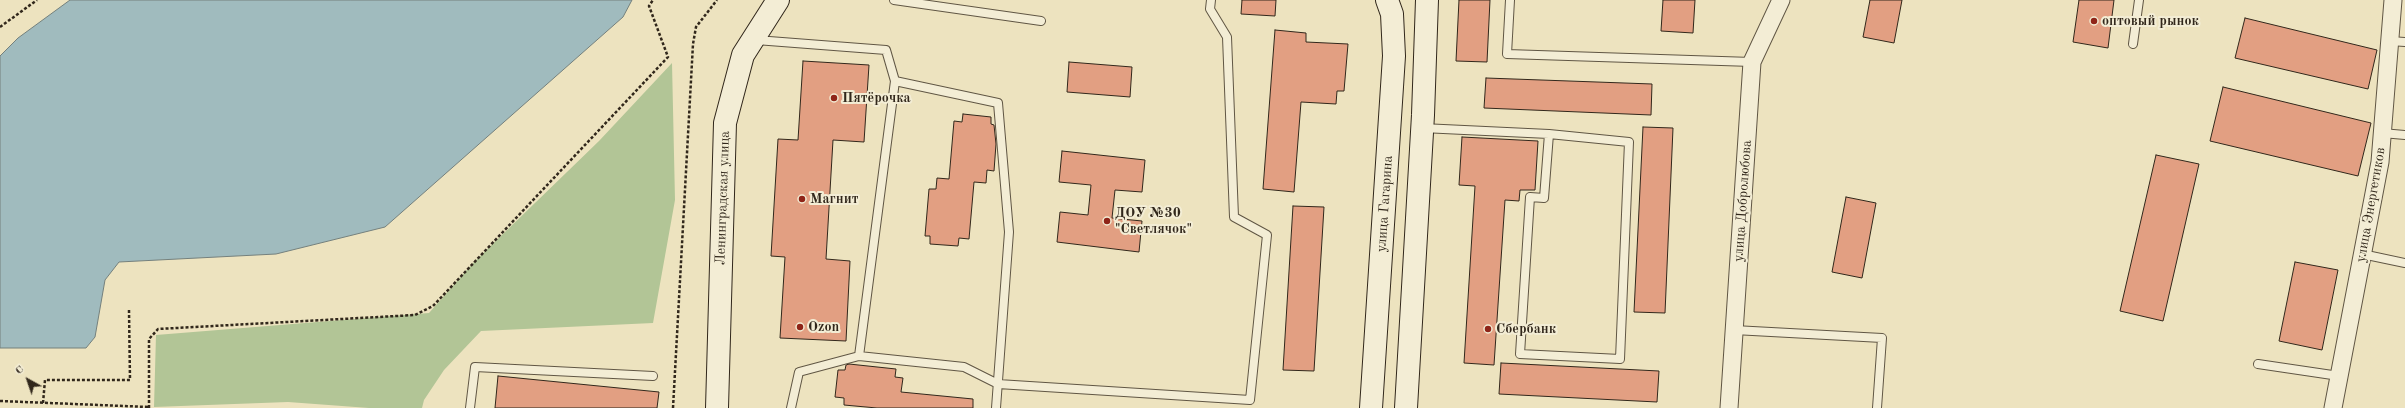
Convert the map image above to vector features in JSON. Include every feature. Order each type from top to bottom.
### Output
[{"type":"street","name":"Ленинградская улица","points":[[717,408],[725,123],[743,55],[778,0]]},
{"type":"street","name":"улица Гагарина","points":[[1371,408],[1394,56],[1392,14],[1387,0]]},
{"type":"street","points":[[1406,408],[1422,128],[1427,0]]},
{"type":"street","name":"улица Добролюбова","points":[[1729,408],[1752,62],[1781,0]]},
{"type":"street","name":"улица Энергетиков","points":[[2333,408],[2380,162],[2382,133],[2397,42],[2393,0]]},
{"type":"lane","points":[[894,0],[1041,21]]},
{"type":"lane","points":[[791,408],[799,372],[859,356],[964,367],[998,384],[1250,400],[1267,235],[1234,217],[1228,37],[1210,9],[1211,0]]},
{"type":"lane","points":[[1510,0],[1507,54],[1752,62]]},
{"type":"lane","points":[[2133,44],[2139,0]]},
{"type":"lane","points":[[753,40],[886,50],[895,81],[859,356]]},
{"type":"lane","points":[[895,81],[998,103],[1009,232],[996,408]]},
{"type":"lane","points":[[1422,128],[1549,134],[1629,142],[1620,359],[1520,354],[1530,197],[1544,198],[1549,134]]},
{"type":"lane","points":[[2382,133],[2405,135]]},
{"type":"lane","points":[[2362,254],[2405,263]]},
{"type":"lane","points":[[1734,330],[1882,338],[1876,408]]},
{"type":"lane","points":[[2258,364],[2339,376]]},
{"type":"lane","points":[[470,408],[475,366],[653,376]]},
{"type":"path","points":[[0,27],[36,0]]},
{"type":"path","points":[[0,401],[149,408],[149,340],[158,329],[415,315],[432,306],[668,57],[649,6],[653,0]]},
{"type":"path","points":[[673,408],[693,44],[696,27],[717,0]]},
{"type":"path","points":[[43,403],[45,380],[130,380],[129,310]]},
{"type":"green space","points":[[672,63],[675,200],[653,323],[481,331],[444,370],[424,400],[422,408],[369,408],[288,402],[154,407],[156,335],[429,313],[473,263],[599,141]]},
{"type":"water","points":[[70,0],[632,0],[623,17],[385,227],[276,254],[119,262],[105,280],[95,337],[86,348],[0,348],[0,56],[18,38]]},
{"type":"building","points":[[1242,0],[1276,0],[1275,16],[1241,14]]},
{"type":"building","points":[[1459,0],[1490,0],[1487,62],[1456,61]]},
{"type":"building","points":[[1663,0],[1695,0],[1693,33],[1661,31]]},
{"type":"building","points":[[1870,0],[1902,0],[1894,43],[1863,37]]},
{"type":"building","name":"оптовый рынок","points":[[2079,0],[2114,0],[2108,48],[2073,42]]},
{"type":"building","points":[[2245,18],[2377,50],[2368,89],[2235,58]]},
{"type":"building","points":[[1275,30],[1306,33],[1306,42],[1348,44],[1344,91],[1337,91],[1336,104],[1301,102],[1294,192],[1263,189]]},
{"type":"building","name":"Магнит","points":[[803,61],[869,65],[864,142],[833,140],[826,259],[850,261],[846,341],[780,338],[785,257],[771,256],[778,139],[798,140]]},
{"type":"building","points":[[1069,62],[1132,67],[1130,97],[1067,92]]},
{"type":"building","points":[[1486,78],[1652,84],[1651,115],[1484,108]]},
{"type":"building","points":[[2223,87],[2371,123],[2358,176],[2210,141]]},
{"type":"building","points":[[963,114],[991,117],[991,124],[994,125],[996,144],[994,171],[987,170],[986,183],[974,182],[969,239],[959,238],[958,246],[930,244],[930,236],[925,236],[929,189],[936,189],[937,178],[949,179],[954,121],[962,122]]},
{"type":"building","points":[[1643,127],[1673,128],[1665,313],[1634,312]]},
{"type":"building","points":[[1462,137],[1538,141],[1535,190],[1520,190],[1519,201],[1505,200],[1494,365],[1464,363],[1475,186],[1459,185]]},
{"type":"building","points":[[1062,151],[1145,160],[1142,192],[1115,190],[1112,218],[1142,221],[1139,252],[1057,242],[1060,212],[1088,215],[1091,185],[1059,182]]},
{"type":"building","points":[[2156,155],[2199,164],[2163,321],[2120,311]]},
{"type":"building","points":[[1846,197],[1876,203],[1862,278],[1832,272]]},
{"type":"building","points":[[1293,206],[1324,207],[1314,371],[1283,370]]},
{"type":"building","points":[[2295,262],[2338,270],[2322,350],[2279,341]]},
{"type":"building","points":[[1501,363],[1659,371],[1657,402],[1499,394]]},
{"type":"building","points":[[849,364],[896,369],[895,377],[903,378],[901,392],[973,399],[973,408],[877,408],[844,405],[844,398],[835,397],[838,370],[845,370],[846,365]]},
{"type":"building","points":[[498,376],[659,392],[657,408],[495,408]]},
{"type":"place","name":"оптовый рынок","points":[[2094,21]]},
{"type":"place","name":"Пятёрочка","points":[[834,98]]},
{"type":"place","name":"Магнит","points":[[802,199]]},
{"type":"place","name":"ДОУ №30 \"Светлячок\"","points":[[1107,221]]},
{"type":"place","name":"Ozon","points":[[800,327]]},
{"type":"place","name":"Сбербанк","points":[[1488,329]]}]
